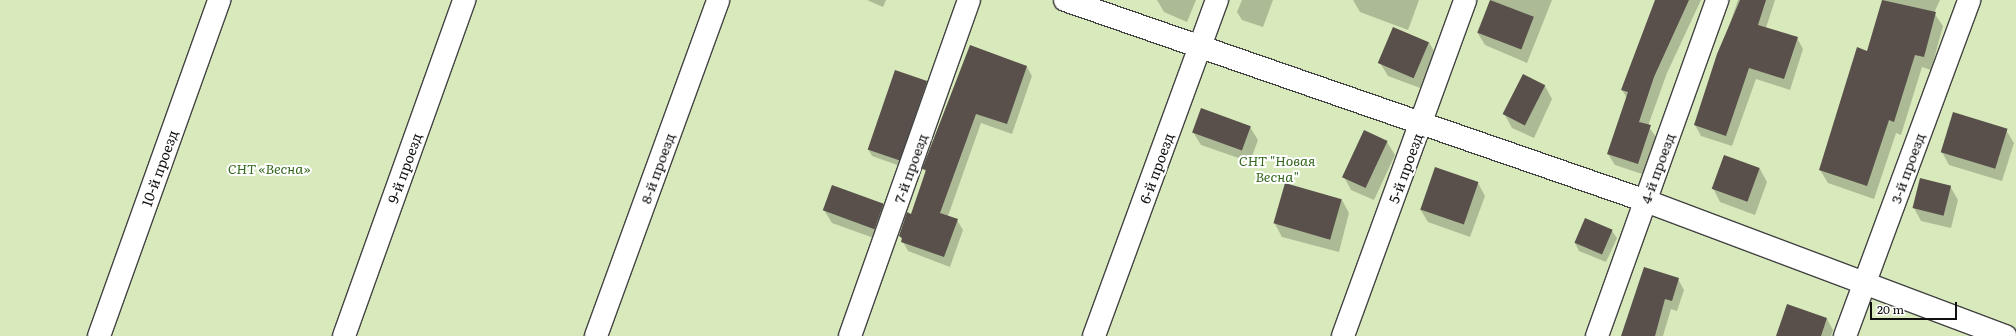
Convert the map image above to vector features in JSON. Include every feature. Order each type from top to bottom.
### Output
[{"type":"street","name":"10-й проезд","points":[[99,336],[218,0]]},
{"type":"street","name":"9-й проезд","points":[[344,336],[464,0]]},
{"type":"street","name":"8-й проезд","points":[[596,336],[718,0]]},
{"type":"street","name":"7-й проезд","points":[[850,336],[969,0]]},
{"type":"street","points":[[1065,0],[1421,126],[1646,201],[2005,336]]},
{"type":"street","name":"6-й проезд","points":[[1094,336],[1217,0]]},
{"type":"street","name":"5-й проезд","points":[[1343,336],[1421,126],[1465,0]]},
{"type":"street","name":"4-й проезд","points":[[1597,336],[1717,0]]},
{"type":"street","name":"3-й проезд","points":[[1845,336],[1969,0]]},
{"type":"green space","name":"СНТ \"Новая Весна\"","points":[[0,0],[2016,0],[2016,336],[0,336]]},
{"type":"building","points":[[1490,0],[1534,17],[1521,50],[1477,33]]},
{"type":"building","points":[[1655,0],[1689,0],[1654,77],[1639,122],[1651,125],[1638,164],[1607,154],[1628,92],[1621,90]]},
{"type":"building","points":[[1740,0],[1766,0],[1758,25],[1798,37],[1784,79],[1749,68],[1726,136],[1694,125],[1717,54]]},
{"type":"building","points":[[1882,0],[1936,12],[1924,57],[1915,55],[1894,122],[1889,120],[1867,186],[1819,170],[1857,47],[1867,51]]},
{"type":"building","points":[[1393,27],[1429,42],[1414,78],[1378,63]]},
{"type":"building","points":[[970,45],[1027,66],[1007,124],[976,114],[940,213],[958,219],[944,257],[901,242],[902,238],[899,236],[907,212],[911,214],[926,170],[922,169]]},
{"type":"building","points":[[895,70],[927,81],[900,160],[868,149]]},
{"type":"building","points":[[1523,74],[1545,85],[1525,125],[1503,114]]},
{"type":"building","points":[[1201,108],[1251,126],[1242,151],[1192,132]]},
{"type":"building","points":[[1953,112],[2008,129],[1995,169],[1941,152]]},
{"type":"building","points":[[1364,130],[1388,141],[1366,188],[1342,177]]},
{"type":"building","points":[[1724,155],[1760,168],[1747,202],[1712,189]]},
{"type":"building","points":[[1435,167],[1478,182],[1464,225],[1420,210]]},
{"type":"building","points":[[1920,178],[1951,186],[1944,216],[1913,208]]},
{"type":"building","points":[[1285,183],[1342,199],[1330,240],[1273,223]]},
{"type":"building","points":[[832,185],[884,204],[874,229],[823,210]]},
{"type":"building","points":[[1585,218],[1613,230],[1602,255],[1574,243]]},
{"type":"building","points":[[1644,267],[1679,278],[1672,301],[1665,299],[1655,336],[1621,336]]},
{"type":"building","points":[[1787,304],[1827,318],[1821,336],[1776,336]]},
{"type":"park label","name":"СНТ «Весна»","points":[[269,168]]}]
